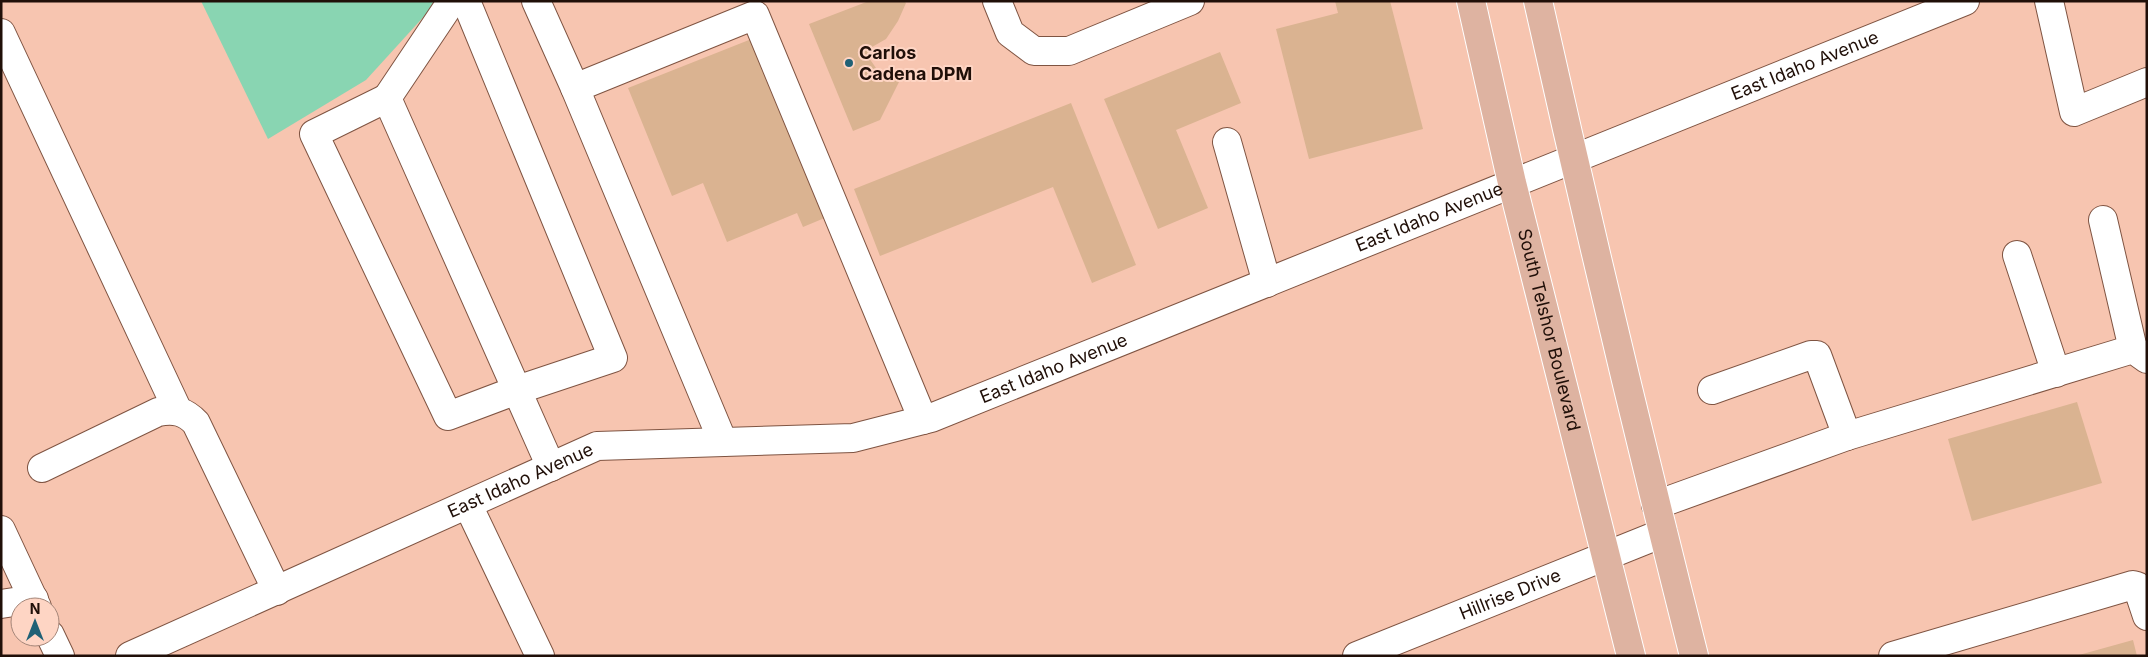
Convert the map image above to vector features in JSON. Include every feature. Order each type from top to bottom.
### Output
[{"type":"main road","name":"South Telshor Boulevard","points":[[1471,1],[1512,183],[1631,656]]},
{"type":"main road","points":[[1538,1],[1573,160],[1694,656]]},
{"type":"street","points":[[452,1],[387,98],[314,134],[448,416],[517,390],[613,358],[466,1]]},
{"type":"street","points":[[536,1],[723,442]]},
{"type":"street","points":[[997,1],[1010,33],[1034,51],[1069,51],[1190,1]]},
{"type":"street","name":"East Idaho Avenue","points":[[130,656],[597,446],[853,438],[923,420],[1965,1]]},
{"type":"street","points":[[2049,1],[2074,112],[2147,82]]},
{"type":"street","points":[[574,88],[755,15],[923,420]]},
{"type":"street","points":[[1,33],[7,61],[178,411]]},
{"type":"street","points":[[387,98],[551,467]]},
{"type":"street","points":[[1227,142],[1267,282]]},
{"type":"street","points":[[1656,505],[1847,436],[2056,372],[2140,354],[2103,220]]},
{"type":"street","points":[[2017,255],[2056,372]]},
{"type":"street","points":[[1712,390],[1811,355],[1817,355],[1847,436]]},
{"type":"street","points":[[42,468],[158,412],[178,411],[189,416],[196,423],[277,591]]},
{"type":"street","points":[[468,505],[540,656]]},
{"type":"street","name":"Hillrise Drive","points":[[1357,656],[1663,533]]},
{"type":"street","points":[[6,540],[32,597]]},
{"type":"street","points":[[1893,656],[1950,648],[2133,584],[2140,590],[2147,616]]},
{"type":"green space","points":[[201,1],[438,1],[366,80],[268,139]]},
{"type":"building","name":"Carlos Cadena DPM","points":[[869,1],[904,1],[906,3],[898,21],[886,39],[872,47],[867,55],[878,71],[899,82],[880,120],[853,131],[809,24]]},
{"type":"building","points":[[1335,1],[1390,1],[1423,129],[1309,159],[1276,29],[1338,13]]},
{"type":"building","points":[[754,38],[827,217],[803,227],[797,213],[727,242],[703,183],[672,196],[628,88]]},
{"type":"building","points":[[1220,52],[1241,103],[1176,130],[1208,208],[1158,229],[1104,99]]},
{"type":"building","points":[[1071,103],[1136,265],[1092,283],[1053,187],[880,256],[854,189]]},
{"type":"building","points":[[2077,402],[2102,483],[1972,521],[1948,439]]},
{"type":"building","points":[[2133,640],[2137,656],[2079,656],[2079,655]]},
{"type":"place","name":"Carlos Cadena DPM","points":[[849,63]]}]
